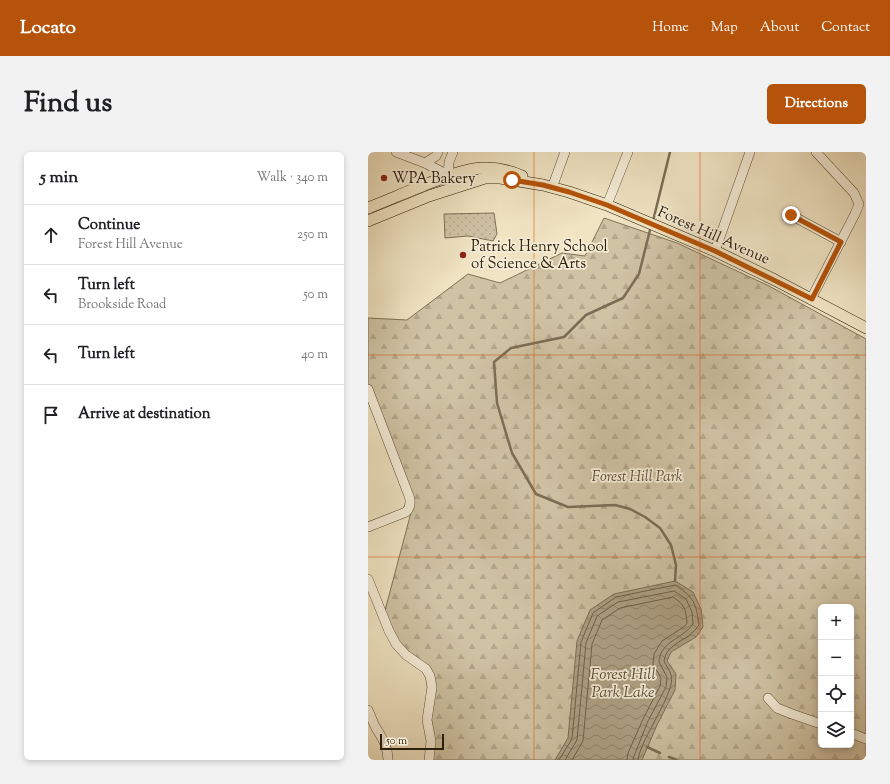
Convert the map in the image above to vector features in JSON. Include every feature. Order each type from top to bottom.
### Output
[{"type":"main road","name":"Forest Hill Avenue","points":[[368,208],[448,175],[460,171],[485,168],[516,173],[547,187]]},
{"type":"main road","name":"Forest Hill Avenue","points":[[368,221],[475,180],[500,178],[547,187],[569,192],[612,207],[664,228],[715,251],[812,299],[866,328]]},
{"type":"street","points":[[396,152],[413,155],[448,175]]},
{"type":"street","points":[[425,163],[436,156],[438,152]]},
{"type":"street","points":[[453,152],[449,162],[448,175],[453,188]]},
{"type":"street","points":[[547,187],[565,152]]},
{"type":"street","points":[[612,207],[628,152]]},
{"type":"street","points":[[715,251],[750,152]]},
{"type":"street","points":[[812,299],[859,204],[854,193],[816,152]]},
{"type":"street","points":[[791,215],[841,242]]},
{"type":"street","points":[[368,389],[410,496],[410,507],[403,513],[368,527]]},
{"type":"street","points":[[368,579],[389,631],[396,644],[406,655],[426,670],[430,676],[432,687],[427,720],[431,741],[429,760]]},
{"type":"street","points":[[768,698],[777,708],[818,723]]},
{"type":"street","points":[[368,710],[385,743],[388,760]]},
{"type":"street","points":[[854,734],[866,739]]},
{"type":"green space","points":[[494,213],[497,234],[493,241],[468,236],[445,238],[444,214]]},
{"type":"green space","name":"Forest Hill Park","points":[[604,218],[677,243],[769,286],[866,339],[866,760],[429,760],[427,672],[404,655],[383,618],[413,505],[368,390],[368,318],[407,320],[468,274],[500,283],[562,253],[585,256]]},
{"type":"water","name":"Forest Hill Park Lake","points":[[675,581],[693,592],[701,609],[703,627],[696,637],[671,652],[667,661],[676,674],[675,690],[657,725],[642,760],[555,760],[568,738],[577,641],[590,610],[614,594]]},
{"type":"waterway","points":[[653,221],[670,152]]},
{"type":"waterway","points":[[651,226],[639,274],[623,298],[586,315],[564,337],[511,348],[494,362],[497,403],[512,453],[536,494],[568,507],[615,505],[630,509],[645,517],[660,528],[671,545],[676,565],[675,581]]},
{"type":"waterway","points":[[647,747],[660,753]]},
{"type":"waterway","points":[[669,757],[677,760]]},
{"type":"place","name":"WPA Bakery","points":[[384,178]]},
{"type":"place","name":"Patrick Henry School of Science & Arts","points":[[463,255]]},
{"type":"route","points":[[512,180],[543,185],[607,205],[715,251],[812,299],[841,242],[791,215]]}]
